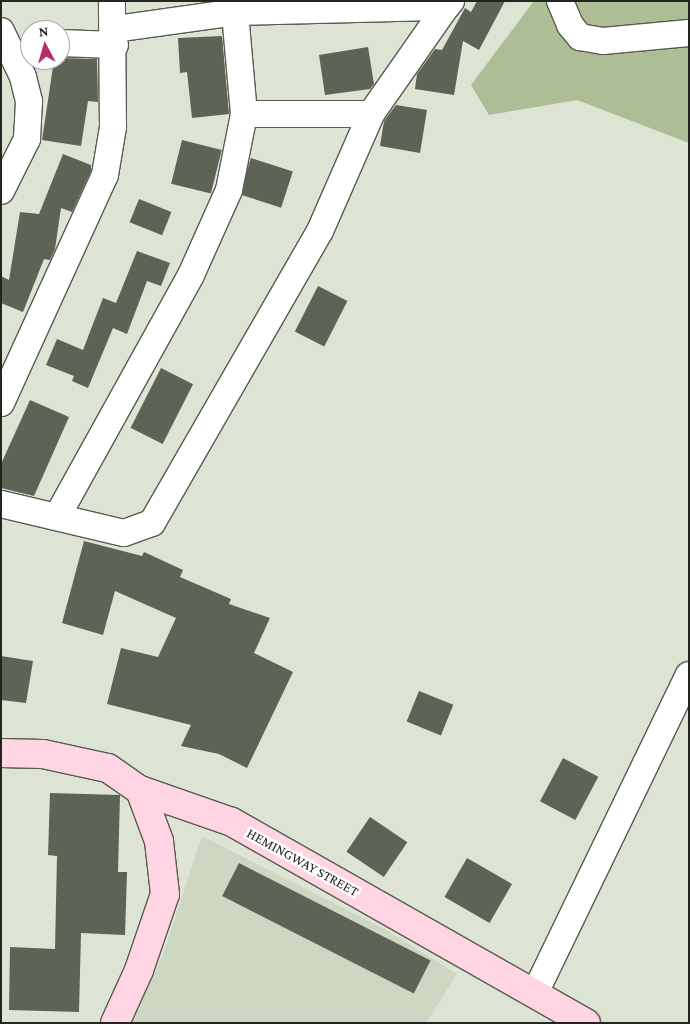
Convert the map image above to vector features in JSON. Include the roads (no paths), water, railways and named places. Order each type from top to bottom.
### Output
[{"type":"main road","name":"HEMINGWAY STREET","points":[[1,754],[43,754],[108,768],[140,790],[232,822],[586,1023]]},
{"type":"main road","points":[[115,1023],[139,970],[165,894],[159,841],[140,790]]},
{"type":"street","points":[[1,403],[7,370],[105,174],[113,127],[115,37],[112,1]]},
{"type":"street","points":[[560,1],[570,25],[580,37],[603,41],[689,33]]},
{"type":"street","points":[[70,42],[115,37],[235,6],[449,4]]},
{"type":"street","points":[[1,504],[58,515],[124,533],[152,523],[320,231],[371,114],[449,4]]},
{"type":"street","points":[[58,515],[191,275],[229,190],[244,114],[235,6]]},
{"type":"street","points":[[1,191],[26,139],[28,101],[13,38]]},
{"type":"street","points":[[244,114],[371,114]]},
{"type":"street","points":[[535,993],[689,675]]}]
